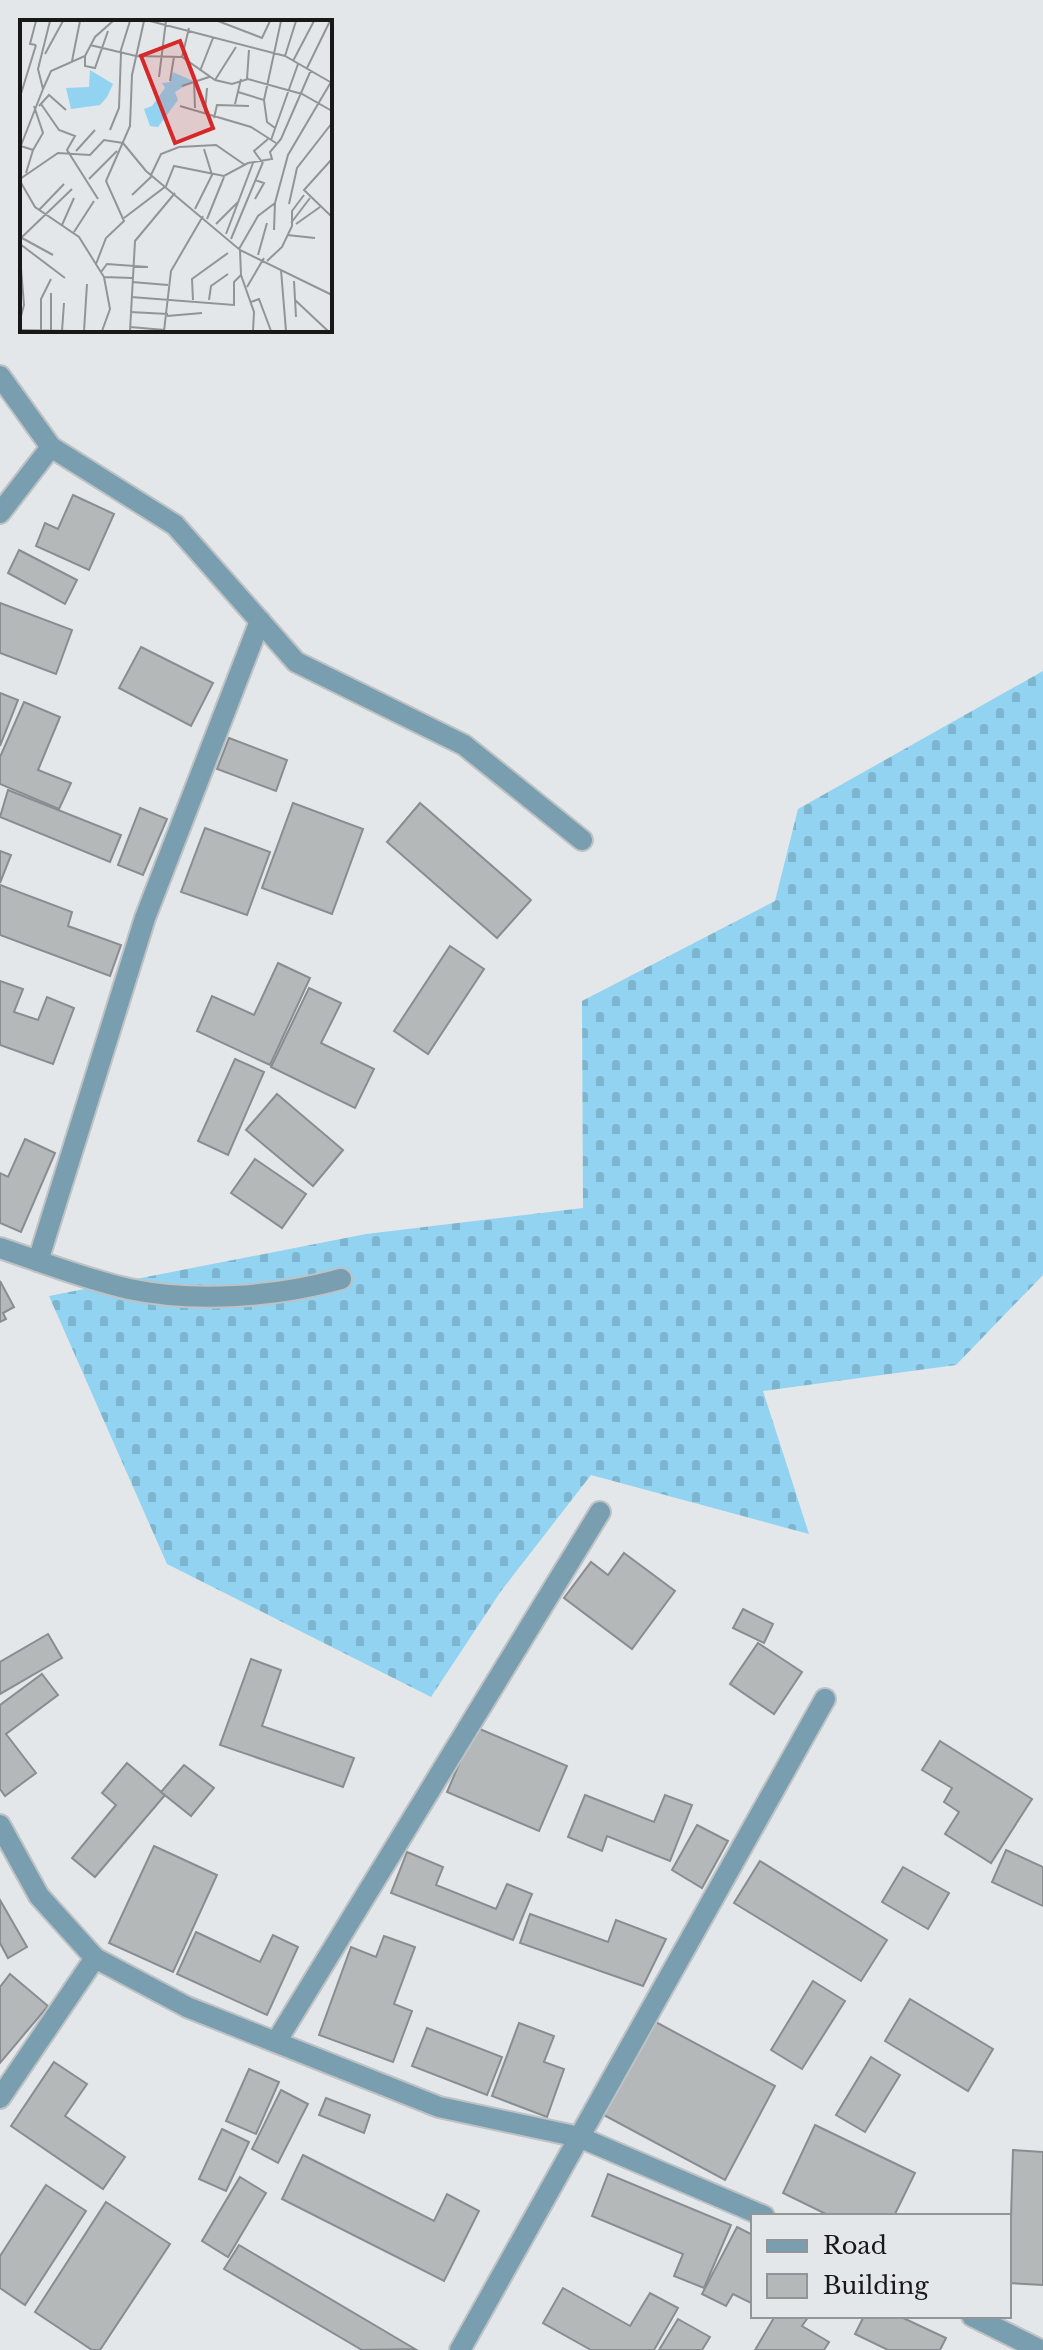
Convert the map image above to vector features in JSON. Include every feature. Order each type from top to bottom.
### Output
[{"type":"street","points":[[0,376],[51,447],[175,525],[296,662],[464,745],[582,840]]},
{"type":"street","points":[[0,513],[51,447]]},
{"type":"street","points":[[38,1261],[145,918],[260,621]]},
{"type":"street","points":[[0,1248],[131,1289],[226,1297],[298,1291],[341,1279]]},
{"type":"street","points":[[276,2042],[600,1512]]},
{"type":"street","points":[[460,2350],[825,1699]]},
{"type":"street","points":[[0,1825],[39,1896],[95,1958],[187,2007],[439,2107],[579,2137],[759,2214]]},
{"type":"street","points":[[0,2098],[95,1958]]},
{"type":"street","points":[[976,2318],[1040,2350]]},
{"type":"green space","points":[[1043,671],[1043,1275],[956,1365],[763,1391],[809,1534],[591,1475],[501,1591],[431,1697],[167,1564],[49,1296],[366,1234],[583,1208],[582,1001],[775,901],[798,809]]},
{"type":"building","points":[[73,495],[114,514],[89,570],[36,546],[45,523],[58,529]]},
{"type":"building","points":[[19,550],[77,580],[65,604],[8,573]]},
{"type":"building","points":[[0,603],[72,630],[56,674],[0,653]]},
{"type":"building","points":[[141,647],[213,683],[191,726],[119,688]]},
{"type":"building","points":[[0,693],[18,700],[0,746]]},
{"type":"building","points":[[24,702],[60,717],[38,770],[71,783],[59,809],[0,784],[0,757]]},
{"type":"building","points":[[229,738],[287,760],[276,791],[217,769]]},
{"type":"building","points":[[8,790],[121,835],[110,862],[0,817]]},
{"type":"building","points":[[293,803],[363,829],[332,914],[262,888]]},
{"type":"building","points":[[420,803],[531,900],[497,938],[387,842]]},
{"type":"building","points":[[140,808],[167,819],[143,875],[118,865]]},
{"type":"building","points":[[205,828],[270,852],[247,915],[181,892]]},
{"type":"building","points":[[0,851],[11,855],[0,883]]},
{"type":"building","points":[[0,885],[72,912],[68,926],[121,945],[110,976],[0,935]]},
{"type":"building","points":[[450,946],[484,969],[428,1054],[394,1031]]},
{"type":"building","points":[[278,963],[310,978],[270,1065],[197,1031],[212,996],[254,1015]]},
{"type":"building","points":[[0,981],[23,989],[14,1012],[38,1020],[47,997],[74,1008],[53,1064],[0,1045]]},
{"type":"building","points":[[309,988],[341,1003],[321,1043],[374,1069],[355,1108],[271,1067]]},
{"type":"building","points":[[235,1059],[264,1072],[228,1155],[198,1141]]},
{"type":"building","points":[[277,1094],[343,1150],[313,1186],[246,1130]]},
{"type":"building","points":[[25,1139],[55,1153],[21,1232],[0,1223],[0,1173],[8,1177]]},
{"type":"building","points":[[255,1159],[306,1194],[282,1228],[231,1193]]},
{"type":"building","points":[[0,1281],[14,1307],[3,1313],[6,1319],[0,1322]]},
{"type":"building","points":[[624,1553],[675,1591],[632,1649],[564,1598],[591,1562],[608,1575]]},
{"type":"building","points":[[743,1609],[773,1624],[764,1643],[733,1628]]},
{"type":"building","points":[[48,1634],[62,1658],[0,1694],[0,1662]]},
{"type":"building","points":[[758,1643],[802,1672],[774,1714],[730,1684]]},
{"type":"building","points":[[251,1659],[281,1670],[262,1726],[354,1758],[343,1787],[220,1745]]},
{"type":"building","points":[[42,1674],[58,1695],[6,1734],[36,1773],[5,1796],[0,1789],[0,1705]]},
{"type":"building","points":[[475,1727],[567,1766],[539,1831],[447,1792]]},
{"type":"building","points":[[940,1741],[1032,1799],[991,1863],[945,1834],[959,1812],[944,1802],[952,1788],[922,1770]]},
{"type":"building","points":[[127,1763],[165,1795],[95,1877],[72,1858],[116,1805],[102,1793]]},
{"type":"building","points":[[184,1765],[214,1788],[191,1816],[161,1792]]},
{"type":"building","points":[[585,1795],[654,1822],[665,1795],[692,1805],[670,1861],[607,1836],[602,1851],[568,1837]]},
{"type":"building","points":[[697,1825],[728,1841],[702,1888],[672,1870]]},
{"type":"building","points":[[154,1846],[217,1875],[173,1972],[109,1943]]},
{"type":"building","points":[[1006,1850],[1043,1867],[1043,1906],[992,1882]]},
{"type":"building","points":[[407,1852],[443,1867],[436,1885],[496,1909],[507,1884],[532,1894],[513,1940],[391,1893]]},
{"type":"building","points":[[760,1861],[887,1940],[861,1981],[734,1903]]},
{"type":"building","points":[[903,1867],[949,1893],[928,1929],[882,1902]]},
{"type":"building","points":[[0,1900],[27,1947],[8,1958],[0,1943]]},
{"type":"building","points":[[530,1914],[608,1942],[616,1920],[666,1939],[643,1986],[520,1943]]},
{"type":"building","points":[[196,1932],[260,1962],[273,1935],[298,1947],[267,2015],[177,1974]]},
{"type":"building","points":[[384,1936],[415,1947],[394,2004],[412,2011],[393,2062],[319,2035],[351,1947],[376,1957]]},
{"type":"building","points":[[10,1974],[48,2006],[0,2063],[0,1987]]},
{"type":"building","points":[[813,1981],[845,2001],[802,2069],[771,2050]]},
{"type":"building","points":[[910,1999],[993,2049],[968,2091],[885,2041]]},
{"type":"building","points":[[652,2020],[775,2086],[725,2180],[602,2114]]},
{"type":"building","points":[[519,2023],[554,2036],[544,2062],[564,2069],[547,2117],[492,2096]]},
{"type":"building","points":[[427,2028],[502,2057],[487,2095],[412,2066]]},
{"type":"building","points":[[871,2057],[900,2075],[865,2132],[836,2115]]},
{"type":"building","points":[[54,2062],[87,2084],[65,2116],[125,2157],[103,2189],[11,2126]]},
{"type":"building","points":[[249,2069],[279,2082],[256,2134],[226,2121]]},
{"type":"building","points":[[281,2090],[308,2104],[278,2163],[252,2149]]},
{"type":"building","points":[[326,2098],[370,2115],[364,2133],[319,2115]]},
{"type":"building","points":[[815,2125],[915,2173],[895,2214],[826,2214],[783,2193]]},
{"type":"building","points":[[222,2129],[249,2142],[226,2191],[199,2179]]},
{"type":"building","points":[[1013,2150],[1043,2152],[1043,2285],[1011,2283]]},
{"type":"building","points":[[303,2155],[434,2221],[447,2194],[479,2211],[444,2281],[282,2199]]},
{"type":"building","points":[[608,2174],[731,2225],[704,2288],[674,2276],[683,2254],[592,2216]]},
{"type":"building","points":[[240,2177],[266,2193],[228,2257],[202,2241]]},
{"type":"building","points":[[46,2185],[86,2211],[25,2305],[0,2288],[0,2256]]},
{"type":"building","points":[[106,2202],[170,2244],[100,2350],[92,2350],[35,2312]]},
{"type":"building","points":[[737,2227],[751,2234],[751,2303],[733,2294],[726,2306],[702,2294]]},
{"type":"building","points":[[239,2245],[415,2349],[362,2350],[224,2269]]},
{"type":"building","points":[[563,2288],[630,2326],[650,2293],[678,2308],[654,2350],[591,2350],[543,2323]]},
{"type":"building","points":[[774,2318],[808,2318],[802,2326],[829,2342],[824,2350],[755,2350]]},
{"type":"building","points":[[863,2318],[903,2318],[946,2338],[940,2350],[888,2350],[855,2334]]},
{"type":"building","points":[[678,2319],[710,2337],[702,2350],[659,2350]]}]
